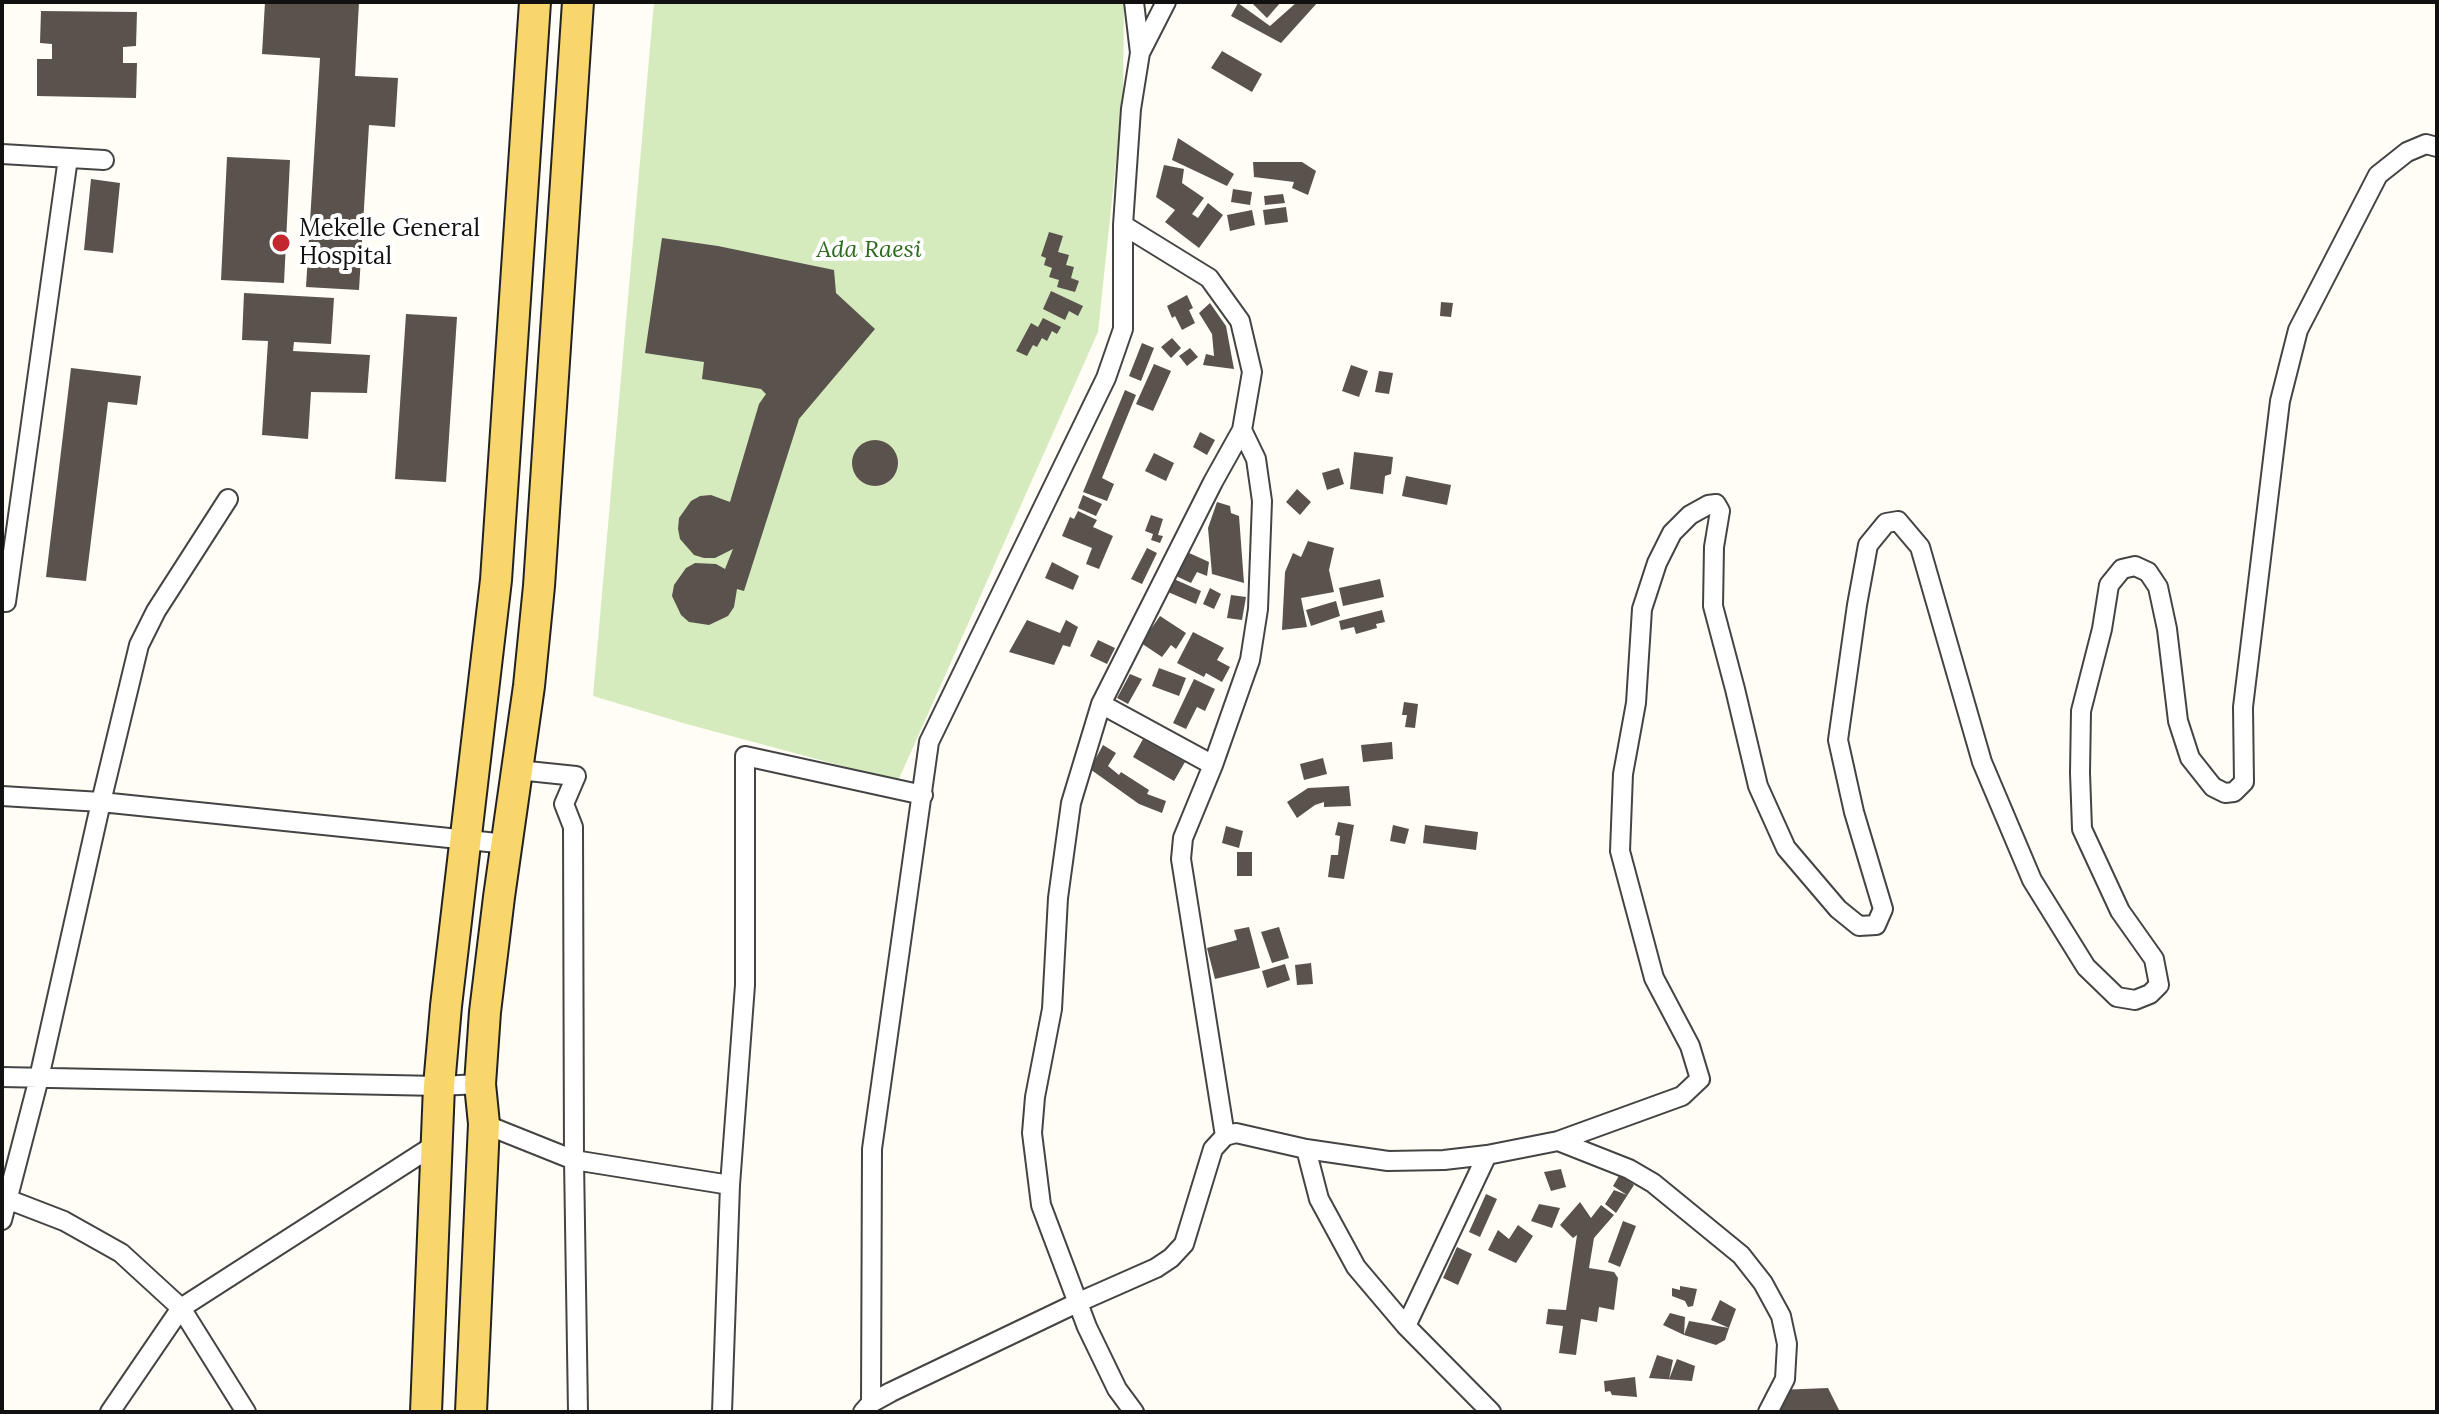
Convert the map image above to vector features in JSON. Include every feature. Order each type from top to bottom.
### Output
[{"type":"main road","points":[[426,1412],[439,1086],[497,564],[535,2]]},
{"type":"main road","points":[[471,1412],[484,1124],[480,1084],[485,1012],[529,686],[540,570],[578,2]]},
{"type":"main road","points":[[483,680],[529,686]]},
{"type":"street","points":[[1134,2],[1140,53],[1131,109],[1123,225],[1123,329],[1106,378],[929,742],[872,1149],[867,1407],[1171,1258],[1184,1244],[1213,1149],[1225,1136],[1236,1133],[1306,1149],[1388,1161],[1487,1155],[1558,1141],[1682,1096],[1700,1079],[1690,1046],[1654,978],[1620,851],[1623,774],[1636,703],[1642,609],[1657,563],[1672,533],[1690,515],[1708,505],[1716,504],[1720,511],[1714,547],[1713,606],[1758,786],[1786,848],[1838,909],[1859,926],[1876,925],[1883,909],[1854,812],[1838,740],[1868,545],[1886,523],[1898,521],[1920,547],[1982,762],[2032,880],[2086,967],[2117,997],[2135,1000],[2150,994],[2159,985],[2154,959],[2120,911],[2082,829],[2081,711],[2102,629],[2109,585],[2122,569],[2135,566],[2148,572],[2158,587],[2167,629],[2178,721],[2190,758],[2213,787],[2225,793],[2234,792],[2244,782],[2244,691],[2280,401],[2298,330],[2378,175],[2407,152],[2426,144],[2437,147]]},
{"type":"street","points":[[1140,53],[1166,2]]},
{"type":"street","points":[[2,154],[104,160]]},
{"type":"street","points":[[6,602],[68,158]]},
{"type":"street","points":[[1123,225],[1209,278],[1240,321],[1252,372],[1242,430],[1101,704],[1071,803],[1058,898],[1052,1009],[1035,1097],[1032,1133],[1041,1205],[1087,1327],[1117,1389],[1134,1412]]},
{"type":"street","points":[[1225,1136],[1181,859],[1183,838],[1250,660],[1258,609],[1262,501],[1256,459],[1242,430]]},
{"type":"street","points":[[2,1220],[39,1078],[139,645],[156,611],[228,499]]},
{"type":"street","points":[[1101,704],[1213,765]]},
{"type":"street","points":[[722,1412],[730,1185],[745,985],[745,756],[923,795]]},
{"type":"street","points":[[518,770],[576,776],[564,804],[573,827],[578,1412]]},
{"type":"street","points":[[2,796],[101,802],[507,844]]},
{"type":"street","points":[[2,1077],[439,1086],[480,1084]]},
{"type":"street","points":[[484,1124],[574,1160],[730,1185]]},
{"type":"street","points":[[1558,1141],[1629,1169],[1653,1183],[1741,1255],[1763,1283],[1781,1316],[1787,1344],[1785,1379],[1768,1412]]},
{"type":"street","points":[[110,1412],[181,1308],[436,1144]]},
{"type":"street","points":[[1306,1149],[1319,1199],[1356,1267],[1406,1326],[1491,1412]]},
{"type":"street","points":[[1406,1326],[1487,1155]]},
{"type":"street","points":[[7,1199],[64,1221],[121,1253],[181,1308],[246,1412]]},
{"type":"green space","name":"Ada Raesi","points":[[654,2],[1124,2],[1123,95],[1098,332],[898,781],[593,696]]},
{"type":"building","points":[[265,2],[359,2],[355,76],[398,78],[395,127],[369,125],[359,290],[306,287],[320,58],[262,54]]},
{"type":"building","points":[[1281,2],[1267,18],[1253,4]]},
{"type":"building","points":[[1297,2],[1318,2],[1281,43],[1231,16],[1238,3],[1270,26]]},
{"type":"building","points":[[41,11],[137,12],[136,46],[123,47],[123,63],[137,63],[136,98],[37,96],[37,59],[52,59],[52,44],[40,43]]},
{"type":"building","points":[[1222,51],[1262,74],[1252,92],[1211,68]]},
{"type":"building","points":[[1178,138],[1234,174],[1227,186],[1172,160]]},
{"type":"building","points":[[227,157],[290,160],[284,283],[221,280]]},
{"type":"building","points":[[1253,162],[1302,162],[1316,171],[1308,195],[1292,188],[1294,182],[1254,177]]},
{"type":"building","points":[[1164,165],[1184,169],[1182,183],[1204,198],[1192,214],[1198,218],[1208,203],[1223,215],[1199,248],[1165,222],[1175,210],[1156,197]]},
{"type":"building","points":[[91,179],[120,183],[113,253],[84,250]]},
{"type":"building","points":[[1233,189],[1252,192],[1250,205],[1231,202]]},
{"type":"building","points":[[1283,194],[1285,203],[1265,205],[1264,196]]},
{"type":"building","points":[[1286,207],[1288,222],[1265,225],[1263,210]]},
{"type":"building","points":[[1252,210],[1255,225],[1230,231],[1227,215]]},
{"type":"building","points":[[1049,232],[1063,236],[1058,252],[1069,255],[1066,265],[1074,267],[1071,278],[1079,281],[1075,292],[1057,287],[1059,280],[1049,277],[1052,268],[1044,265],[1046,258],[1041,256]]},
{"type":"building","points":[[662,238],[834,270],[836,293],[875,329],[799,419],[744,591],[737,589],[734,607],[728,616],[709,625],[689,622],[681,615],[672,596],[674,585],[686,568],[695,563],[716,564],[725,569],[733,549],[715,558],[694,555],[680,539],[679,518],[691,501],[700,496],[711,495],[730,502],[759,404],[766,394],[761,389],[702,379],[704,362],[645,353]]},
{"type":"building","points":[[1051,291],[1083,306],[1078,316],[1069,311],[1065,320],[1043,309]]},
{"type":"building","points":[[244,293],[334,298],[331,344],[294,342],[293,351],[370,355],[367,393],[311,392],[308,439],[262,435],[268,341],[242,340]]},
{"type":"building","points":[[1187,295],[1195,323],[1182,330],[1167,306]]},
{"type":"building","points":[[1441,302],[1453,303],[1451,317],[1440,316]]},
{"type":"building","points":[[1210,303],[1226,326],[1234,369],[1203,365],[1206,354],[1214,356],[1212,334],[1199,313]]},
{"type":"building","points":[[406,314],[457,317],[446,482],[395,479]]},
{"type":"building","points":[[1043,318],[1061,327],[1057,334],[1052,331],[1047,341],[1042,338],[1037,347],[1033,345],[1027,356],[1016,351],[1031,323],[1038,327]]},
{"type":"building","points":[[1172,338],[1181,348],[1171,358],[1161,347]]},
{"type":"building","points":[[1142,343],[1154,348],[1141,381],[1129,376]]},
{"type":"building","points":[[1190,348],[1198,357],[1187,366],[1179,356]]},
{"type":"building","points":[[1154,364],[1171,371],[1153,411],[1136,404]]},
{"type":"building","points":[[1351,365],[1368,371],[1359,397],[1342,391]]},
{"type":"building","points":[[71,368],[141,376],[137,405],[108,402],[86,581],[46,577]]},
{"type":"building","points":[[1379,371],[1393,373],[1389,394],[1375,392]]},
{"type":"building","points":[[1125,390],[1136,395],[1102,478],[1114,484],[1107,501],[1083,492]]},
{"type":"building","points":[[1200,432],[1215,440],[1207,455],[1193,447]]},
{"type":"building","points":[[875,440],[891,447],[898,463],[891,479],[875,486],[859,479],[852,463],[859,447]]},
{"type":"building","points":[[1354,452],[1393,457],[1391,474],[1385,476],[1383,494],[1350,489]]},
{"type":"building","points":[[1154,453],[1174,463],[1166,481],[1145,471]]},
{"type":"building","points":[[1339,468],[1344,484],[1327,490],[1322,473]]},
{"type":"building","points":[[1406,476],[1451,485],[1447,505],[1402,496]]},
{"type":"building","points":[[1297,489],[1311,502],[1300,515],[1286,502]]},
{"type":"building","points":[[1083,495],[1102,504],[1096,516],[1078,508]]},
{"type":"building","points":[[1217,502],[1230,506],[1231,513],[1239,516],[1244,583],[1212,574],[1208,528]]},
{"type":"building","points":[[1078,511],[1097,520],[1093,527],[1113,536],[1099,569],[1086,564],[1092,548],[1062,536],[1070,517],[1074,519]]},
{"type":"building","points":[[1151,515],[1163,519],[1158,535],[1163,536],[1160,543],[1151,540],[1153,534],[1145,531]]},
{"type":"building","points":[[1308,541],[1334,548],[1329,570],[1334,592],[1301,598],[1307,627],[1282,630],[1285,572],[1293,553],[1301,557]]},
{"type":"building","points":[[1147,548],[1157,553],[1142,584],[1131,579]]},
{"type":"building","points":[[1187,552],[1209,562],[1207,576],[1197,572],[1191,583],[1176,576]]},
{"type":"building","points":[[1052,562],[1079,576],[1073,590],[1045,578]]},
{"type":"building","points":[[1174,579],[1201,591],[1196,604],[1168,592]]},
{"type":"building","points":[[1380,579],[1384,597],[1343,606],[1339,588]]},
{"type":"building","points":[[1210,588],[1221,594],[1214,609],[1203,604]]},
{"type":"building","points":[[1231,595],[1246,597],[1242,620],[1227,618]]},
{"type":"building","points":[[1336,601],[1340,616],[1311,626],[1306,610]]},
{"type":"building","points":[[1382,610],[1385,622],[1376,624],[1377,628],[1356,634],[1354,627],[1341,630],[1339,621]]},
{"type":"building","points":[[1160,616],[1186,633],[1176,649],[1171,645],[1162,657],[1141,643]]},
{"type":"building","points":[[1027,620],[1060,633],[1066,620],[1078,627],[1070,647],[1063,645],[1054,665],[1009,652]]},
{"type":"building","points":[[1193,632],[1224,648],[1217,660],[1230,667],[1222,682],[1177,663]]},
{"type":"building","points":[[1098,640],[1115,648],[1107,664],[1090,656]]},
{"type":"building","points":[[1159,668],[1186,678],[1179,696],[1152,686]]},
{"type":"building","points":[[1130,674],[1142,679],[1128,704],[1117,698]]},
{"type":"building","points":[[1194,679],[1215,689],[1205,711],[1197,707],[1186,729],[1173,723]]},
{"type":"building","points":[[1404,702],[1418,704],[1415,728],[1405,727],[1407,715],[1402,715]]},
{"type":"building","points":[[1143,739],[1185,762],[1174,781],[1133,757]]},
{"type":"building","points":[[1392,742],[1393,759],[1363,762],[1361,745]]},
{"type":"building","points":[[1103,745],[1116,753],[1108,766],[1149,790],[1147,794],[1166,801],[1162,813],[1139,804],[1090,769]]},
{"type":"building","points":[[1323,758],[1327,774],[1304,780],[1300,764]]},
{"type":"building","points":[[1349,786],[1351,806],[1324,807],[1324,802],[1297,818],[1287,802],[1308,788]]},
{"type":"building","points":[[1338,822],[1354,825],[1344,879],[1328,877],[1331,855],[1338,855],[1340,836],[1335,835]]},
{"type":"building","points":[[1393,825],[1409,829],[1405,844],[1390,841]]},
{"type":"building","points":[[1425,825],[1478,832],[1476,850],[1423,843]]},
{"type":"building","points":[[1226,826],[1243,831],[1239,848],[1222,843]]},
{"type":"building","points":[[1237,852],[1252,852],[1252,876],[1237,876]]},
{"type":"building","points":[[1249,927],[1260,968],[1215,979],[1207,948],[1237,940],[1234,930]]},
{"type":"building","points":[[1279,927],[1289,958],[1272,963],[1261,932]]},
{"type":"building","points":[[1311,963],[1313,984],[1297,985],[1295,965]]},
{"type":"building","points":[[1285,964],[1290,980],[1267,988],[1262,971]]},
{"type":"building","points":[[1561,1169],[1566,1187],[1551,1191],[1544,1172]]},
{"type":"building","points":[[1620,1174],[1634,1185],[1616,1213],[1605,1204],[1614,1190],[1627,1195],[1613,1186]]},
{"type":"building","points":[[1486,1194],[1497,1199],[1480,1237],[1469,1232]]},
{"type":"building","points":[[1580,1202],[1591,1218],[1601,1205],[1614,1215],[1594,1238],[1589,1268],[1614,1272],[1618,1278],[1614,1310],[1599,1307],[1597,1322],[1581,1319],[1576,1355],[1559,1353],[1563,1326],[1546,1324],[1548,1309],[1566,1310],[1577,1235],[1573,1238],[1560,1225]]},
{"type":"building","points":[[1539,1204],[1560,1208],[1552,1228],[1531,1221]]},
{"type":"building","points":[[1623,1221],[1636,1226],[1620,1267],[1608,1262]]},
{"type":"building","points":[[1518,1225],[1533,1236],[1516,1263],[1488,1250],[1498,1230],[1509,1239]]},
{"type":"building","points":[[1457,1247],[1472,1254],[1458,1285],[1443,1278]]},
{"type":"building","points":[[1680,1286],[1697,1289],[1693,1306],[1688,1307],[1685,1301],[1672,1296],[1672,1288],[1680,1290]]},
{"type":"building","points":[[1720,1300],[1736,1309],[1729,1328],[1711,1320]]},
{"type":"building","points":[[1670,1313],[1685,1317],[1684,1335],[1663,1325]]},
{"type":"building","points":[[1689,1321],[1729,1328],[1725,1340],[1716,1345],[1684,1335]]},
{"type":"building","points":[[1657,1355],[1673,1360],[1669,1379],[1677,1359],[1695,1366],[1692,1381],[1649,1378]]},
{"type":"building","points":[[1635,1377],[1637,1397],[1605,1392],[1604,1381]]},
{"type":"building","points":[[1828,1388],[1840,1412],[1766,1412],[1778,1390]]},
{"type":"place","name":"Mekelle General Hospital","points":[[281,243]]}]
